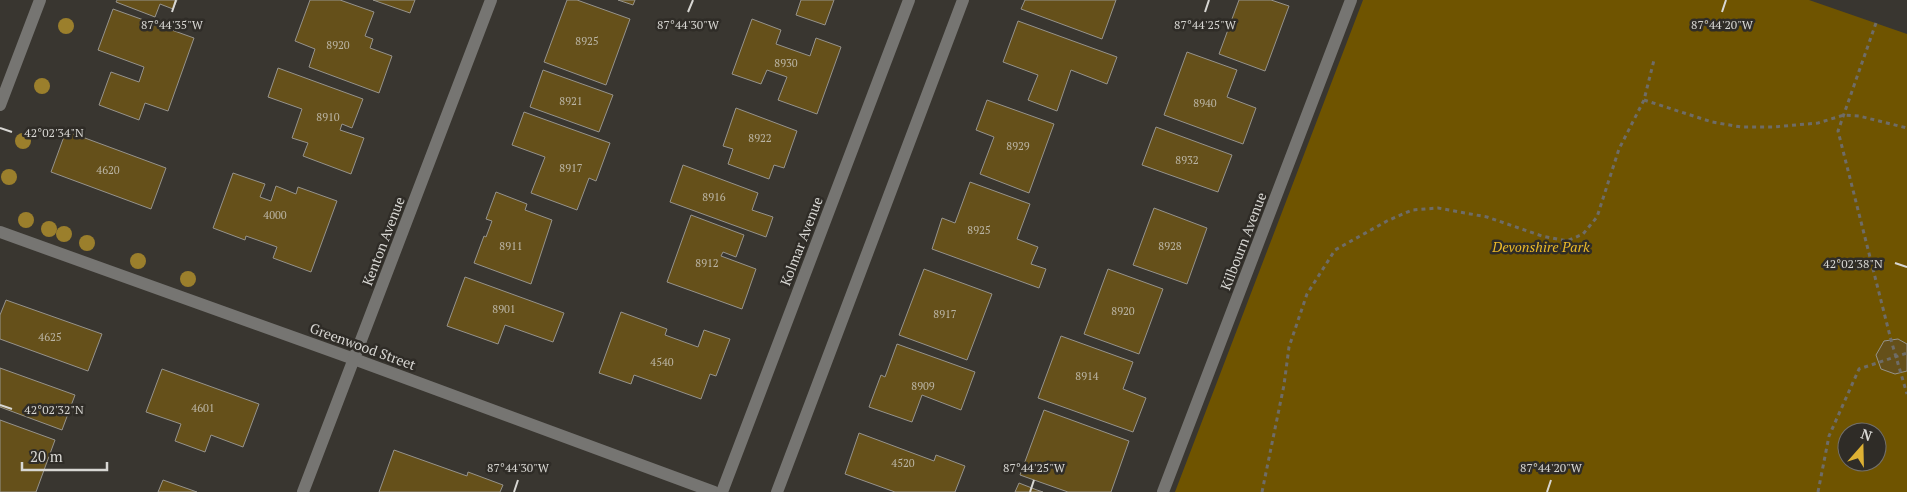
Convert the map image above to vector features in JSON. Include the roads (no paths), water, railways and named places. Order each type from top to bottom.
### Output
[{"type":"street","points":[[0,105],[40,0]]},
{"type":"street","name":"Kenton Avenue","points":[[303,492],[490,0]]},
{"type":"street","name":"Kolmar Avenue","points":[[722,492],[909,0]]},
{"type":"street","points":[[777,492],[963,0]]},
{"type":"street","name":"Kilbourn Avenue","points":[[1163,492],[1351,0]]},
{"type":"street","name":"Greenwood Street","points":[[0,232],[354,359],[714,492]]},
{"type":"park label","name":"Devonshire Park","points":[[1541,246]]}]
